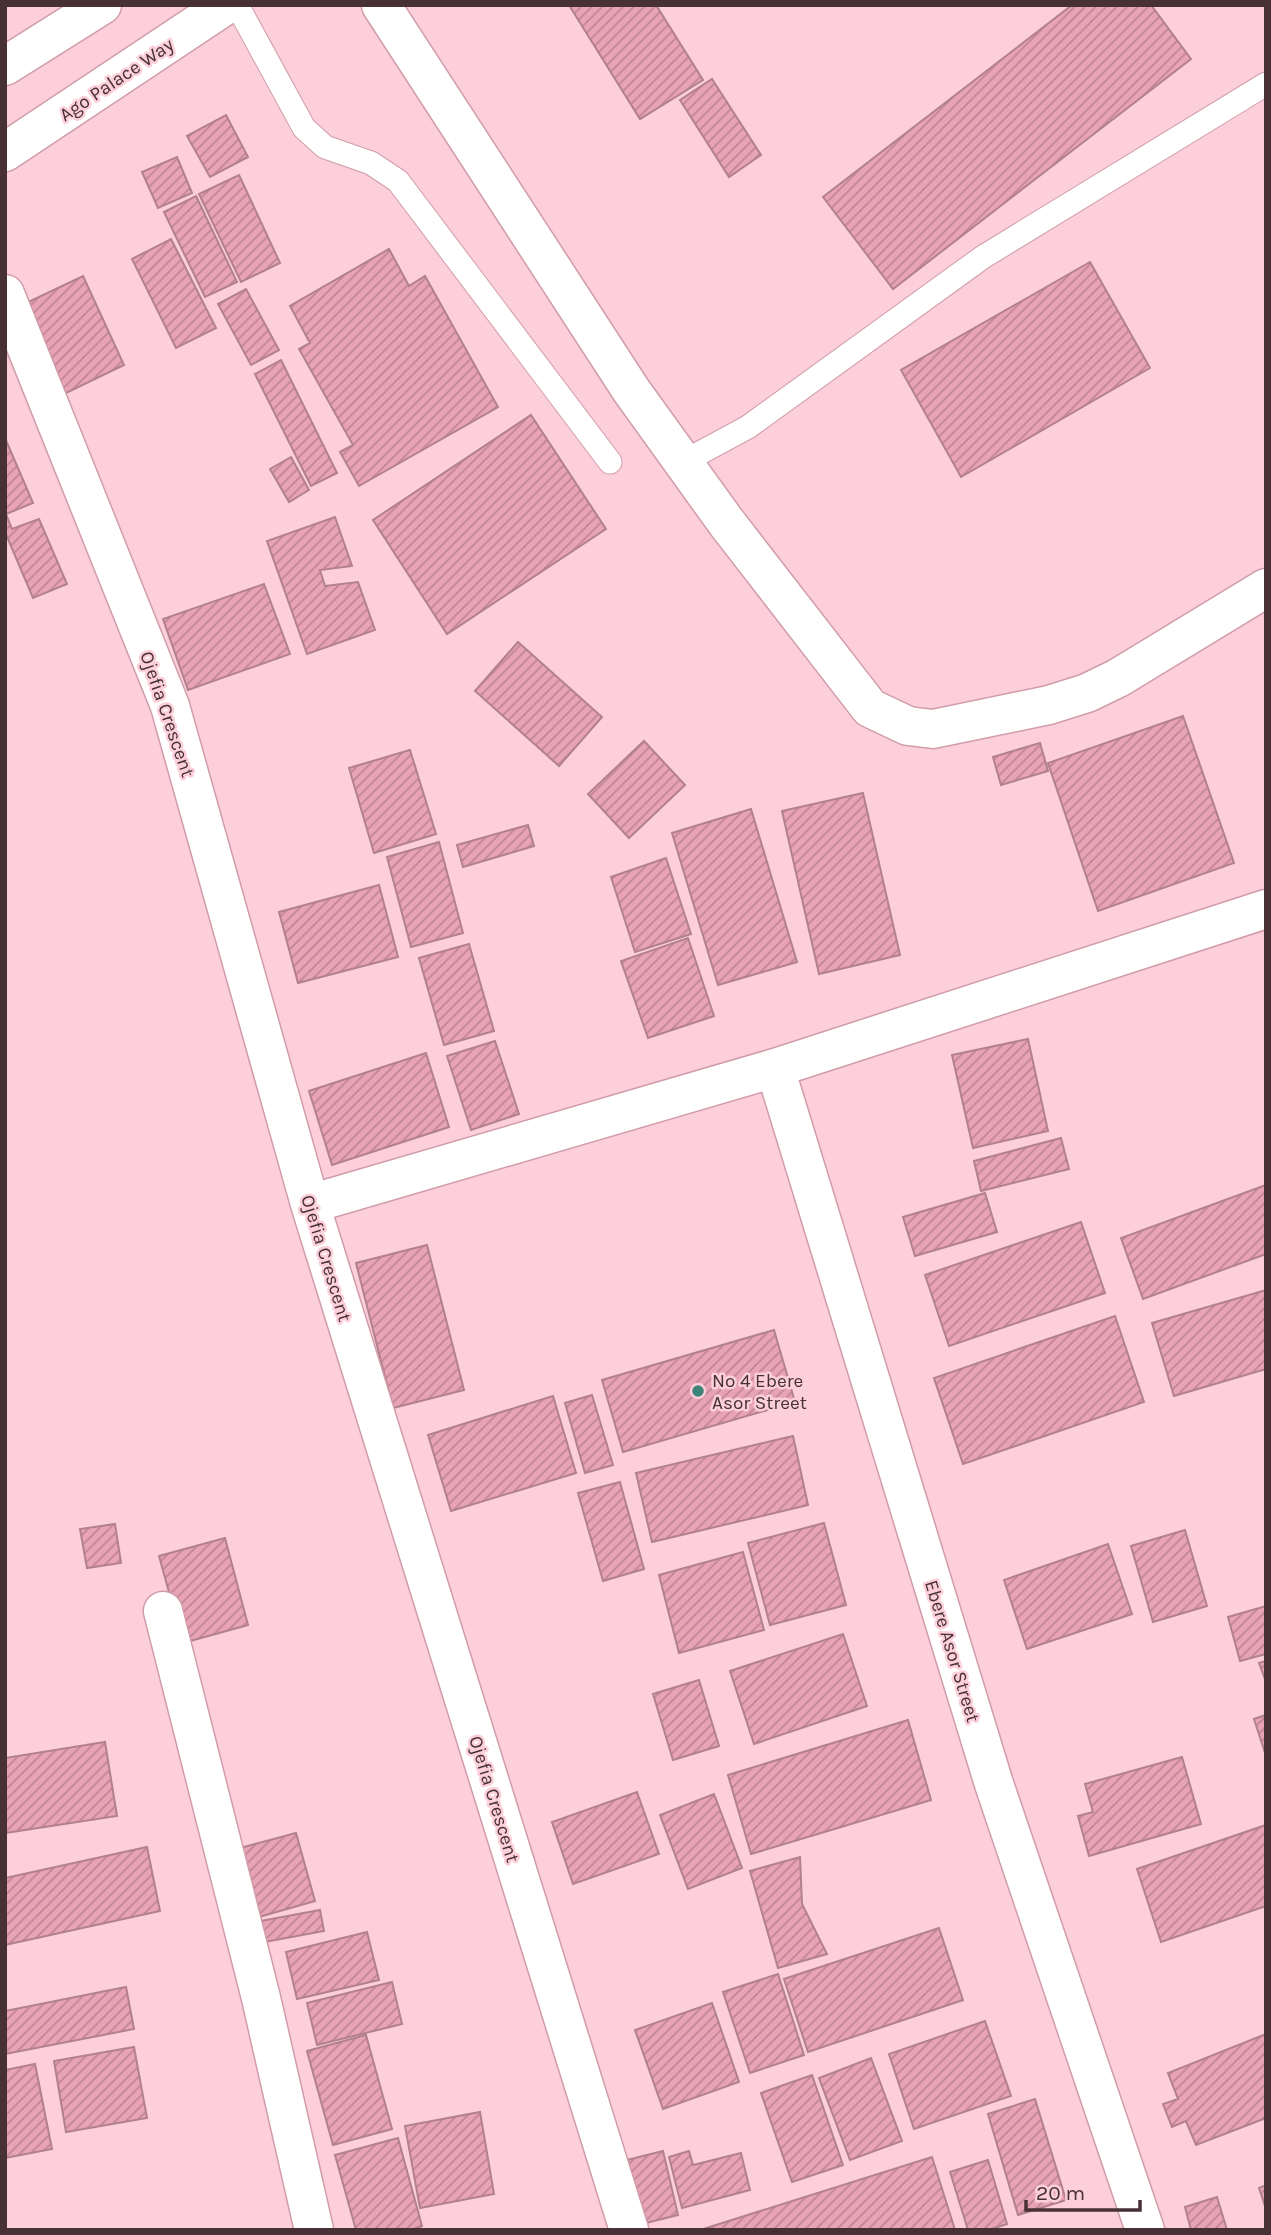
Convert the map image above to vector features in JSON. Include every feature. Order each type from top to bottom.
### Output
[{"type":"street","name":"Ago Palace Way","points":[[5,152],[226,5]]},
{"type":"street","points":[[381,5],[631,390],[685,461],[726,522],[870,708],[908,726],[933,729],[1049,705],[1118,678],[1266,588]]},
{"type":"street","points":[[5,65],[99,6]]},
{"type":"street","name":"Ojefia Crescent","points":[[5,293],[170,706],[310,1203],[629,2230]]},
{"type":"street","points":[[310,1203],[775,1068],[1264,917]]},
{"type":"street","name":"Ebere Asor Street","points":[[775,1068],[993,1784],[1145,2230]]},
{"type":"street","points":[[163,1611],[261,1998],[314,2230]]},
{"type":"lane","points":[[237,5],[304,128],[325,147],[371,163],[398,181],[610,461]]},
{"type":"lane","points":[[685,461],[748,427],[983,257],[1266,84]]},
{"type":"building","points":[[569,5],[656,5],[703,80],[640,119]]},
{"type":"building","points":[[1072,5],[1151,5],[1191,59],[893,289],[823,197]]},
{"type":"building","points":[[712,79],[761,155],[729,177],[680,100]]},
{"type":"building","points":[[226,115],[248,157],[210,177],[187,136]]},
{"type":"building","points":[[177,157],[192,193],[158,208],[142,172]]},
{"type":"building","points":[[239,175],[280,263],[241,282],[199,194]]},
{"type":"building","points":[[196,196],[237,282],[205,297],[164,212]]},
{"type":"building","points":[[171,239],[216,328],[176,348],[132,259]]},
{"type":"building","points":[[389,249],[409,286],[425,276],[498,407],[359,486],[340,452],[353,445],[299,349],[310,343],[290,306]]},
{"type":"building","points":[[1090,262],[1150,368],[961,477],[901,370]]},
{"type":"building","points":[[83,276],[124,365],[64,394],[22,305]]},
{"type":"building","points":[[246,289],[279,350],[251,365],[218,304]]},
{"type":"building","points":[[281,360],[337,473],[311,486],[255,374]]},
{"type":"building","points":[[531,415],[606,529],[447,634],[373,520]]},
{"type":"building","points":[[5,438],[33,503],[6,514],[12,529],[39,519],[67,584],[33,598],[5,532]]},
{"type":"building","points":[[291,457],[309,490],[289,502],[270,469]]},
{"type":"building","points":[[335,517],[352,566],[320,570],[325,586],[358,582],[375,630],[307,654],[267,541]]},
{"type":"building","points":[[264,584],[290,654],[188,690],[163,619]]},
{"type":"building","points":[[518,642],[602,717],[559,766],[475,691]]},
{"type":"building","points":[[1183,716],[1234,863],[1098,911],[1048,763]]},
{"type":"building","points":[[644,741],[685,785],[629,838],[588,794]]},
{"type":"building","points":[[1040,743],[1048,771],[1001,785],[993,757]]},
{"type":"building","points":[[410,750],[436,834],[374,853],[349,768]]},
{"type":"building","points":[[863,793],[900,955],[819,974],[782,811]]},
{"type":"building","points":[[751,809],[797,962],[718,985],[672,833]]},
{"type":"building","points":[[528,825],[534,846],[463,867],[457,845]]},
{"type":"building","points":[[439,842],[463,933],[411,947],[387,857]]},
{"type":"building","points":[[666,858],[691,934],[635,952],[611,877]]},
{"type":"building","points":[[379,885],[398,957],[298,983],[279,912]]},
{"type":"building","points":[[688,938],[714,1016],[648,1038],[621,961]]},
{"type":"building","points":[[469,944],[494,1031],[444,1045],[419,958]]},
{"type":"building","points":[[1028,1039],[1048,1131],[973,1148],[952,1055]]},
{"type":"building","points":[[495,1041],[519,1114],[471,1130],[447,1056]]},
{"type":"building","points":[[426,1053],[449,1127],[332,1165],[309,1091]]},
{"type":"building","points":[[1061,1138],[1069,1169],[981,1191],[974,1161]]},
{"type":"building","points":[[1266,1185],[1266,1254],[1143,1299],[1121,1238]]},
{"type":"building","points":[[985,1193],[997,1232],[915,1256],[903,1217]]},
{"type":"building","points":[[1081,1222],[1105,1293],[949,1346],[925,1275]]},
{"type":"building","points":[[427,1245],[464,1390],[393,1408],[356,1263]]},
{"type":"building","points":[[1266,1290],[1266,1369],[1174,1396],[1152,1323]]},
{"type":"building","points":[[1115,1316],[1144,1402],[963,1464],[934,1378]]},
{"type":"building","name":"No 4 Ebere Asor Street","points":[[774,1330],[795,1402],[623,1452],[602,1380]]},
{"type":"building","points":[[592,1395],[613,1465],[585,1473],[565,1403]]},
{"type":"building","points":[[553,1396],[576,1473],[451,1511],[428,1435]]},
{"type":"building","points":[[793,1436],[808,1505],[652,1542],[636,1473]]},
{"type":"building","points":[[620,1482],[644,1569],[603,1581],[578,1493]]},
{"type":"building","points":[[824,1523],[846,1605],[770,1625],[748,1543]]},
{"type":"building","points":[[115,1524],[121,1563],[87,1568],[80,1529]]},
{"type":"building","points":[[1185,1530],[1207,1606],[1153,1622],[1131,1546]]},
{"type":"building","points":[[225,1538],[248,1625],[183,1643],[159,1556]]},
{"type":"building","points":[[1108,1544],[1132,1614],[1027,1649],[1004,1580]]},
{"type":"building","points":[[743,1552],[764,1630],[679,1653],[659,1575]]},
{"type":"building","points":[[1266,1606],[1266,1654],[1240,1661],[1228,1617]]},
{"type":"building","points":[[843,1634],[867,1706],[754,1744],[730,1671]]},
{"type":"building","points":[[1266,1661],[1266,1682],[1259,1663]]},
{"type":"building","points":[[699,1680],[719,1746],[673,1760],[653,1694]]},
{"type":"building","points":[[1266,1715],[1266,1756],[1254,1719]]},
{"type":"building","points":[[908,1720],[931,1800],[751,1854],[728,1775]]},
{"type":"building","points":[[105,1742],[117,1816],[5,1833],[5,1758]]},
{"type":"building","points":[[1182,1757],[1201,1824],[1089,1856],[1078,1816],[1093,1812],[1085,1784]]},
{"type":"building","points":[[637,1792],[659,1854],[573,1884],[552,1822]]},
{"type":"building","points":[[714,1794],[742,1868],[688,1889],[660,1815]]},
{"type":"building","points":[[1266,1825],[1266,1906],[1161,1942],[1137,1869]]},
{"type":"building","points":[[296,1833],[315,1901],[259,1917],[240,1848]]},
{"type":"building","points":[[147,1847],[160,1911],[5,1945],[5,1878]]},
{"type":"building","points":[[800,1857],[802,1904],[827,1954],[778,1968],[750,1871]]},
{"type":"building","points":[[320,1910],[324,1931],[259,1943],[255,1922]]},
{"type":"building","points":[[939,1928],[963,2000],[808,2052],[784,1979]]},
{"type":"building","points":[[367,1932],[379,1980],[297,1999],[286,1952]]},
{"type":"building","points":[[778,1974],[804,2055],[750,2073],[723,1992]]},
{"type":"building","points":[[392,1982],[402,2024],[317,2045],[307,2003]]},
{"type":"building","points":[[126,1987],[134,2029],[5,2054],[5,2011]]},
{"type":"building","points":[[712,2003],[739,2082],[663,2109],[635,2030]]},
{"type":"building","points":[[985,2021],[1011,2096],[914,2129],[889,2054]]},
{"type":"building","points":[[1266,2034],[1266,2118],[1196,2145],[1186,2121],[1172,2127],[1163,2104],[1178,2099],[1168,2073]]},
{"type":"building","points":[[366,2035],[392,2129],[333,2145],[307,2051]]},
{"type":"building","points":[[134,2047],[147,2118],[66,2132],[54,2061]]},
{"type":"building","points":[[871,2058],[902,2141],[850,2160],[819,2078]]},
{"type":"building","points":[[35,2064],[52,2149],[5,2158],[5,2070]]},
{"type":"building","points":[[812,2075],[843,2165],[792,2182],[761,2093]]},
{"type":"building","points":[[1035,2099],[1066,2200],[1018,2215],[988,2114]]},
{"type":"building","points":[[480,2112],[494,2194],[420,2208],[405,2126]]},
{"type":"building","points":[[398,2138],[422,2226],[410,2230],[356,2230],[335,2155]]},
{"type":"building","points":[[663,2151],[678,2215],[642,2224],[627,2160]]},
{"type":"building","points":[[689,2151],[693,2165],[741,2153],[750,2190],[682,2208],[669,2157]]},
{"type":"building","points":[[932,2157],[955,2230],[700,2230]]},
{"type":"building","points":[[988,2160],[1007,2224],[988,2230],[968,2230],[950,2172]]},
{"type":"building","points":[[1266,2185],[1266,2209],[1259,2188]]},
{"type":"building","points":[[1217,2197],[1227,2230],[1191,2230],[1185,2207]]},
{"type":"place","name":"No 4 Ebere Asor Street","points":[[698,1391]]}]
